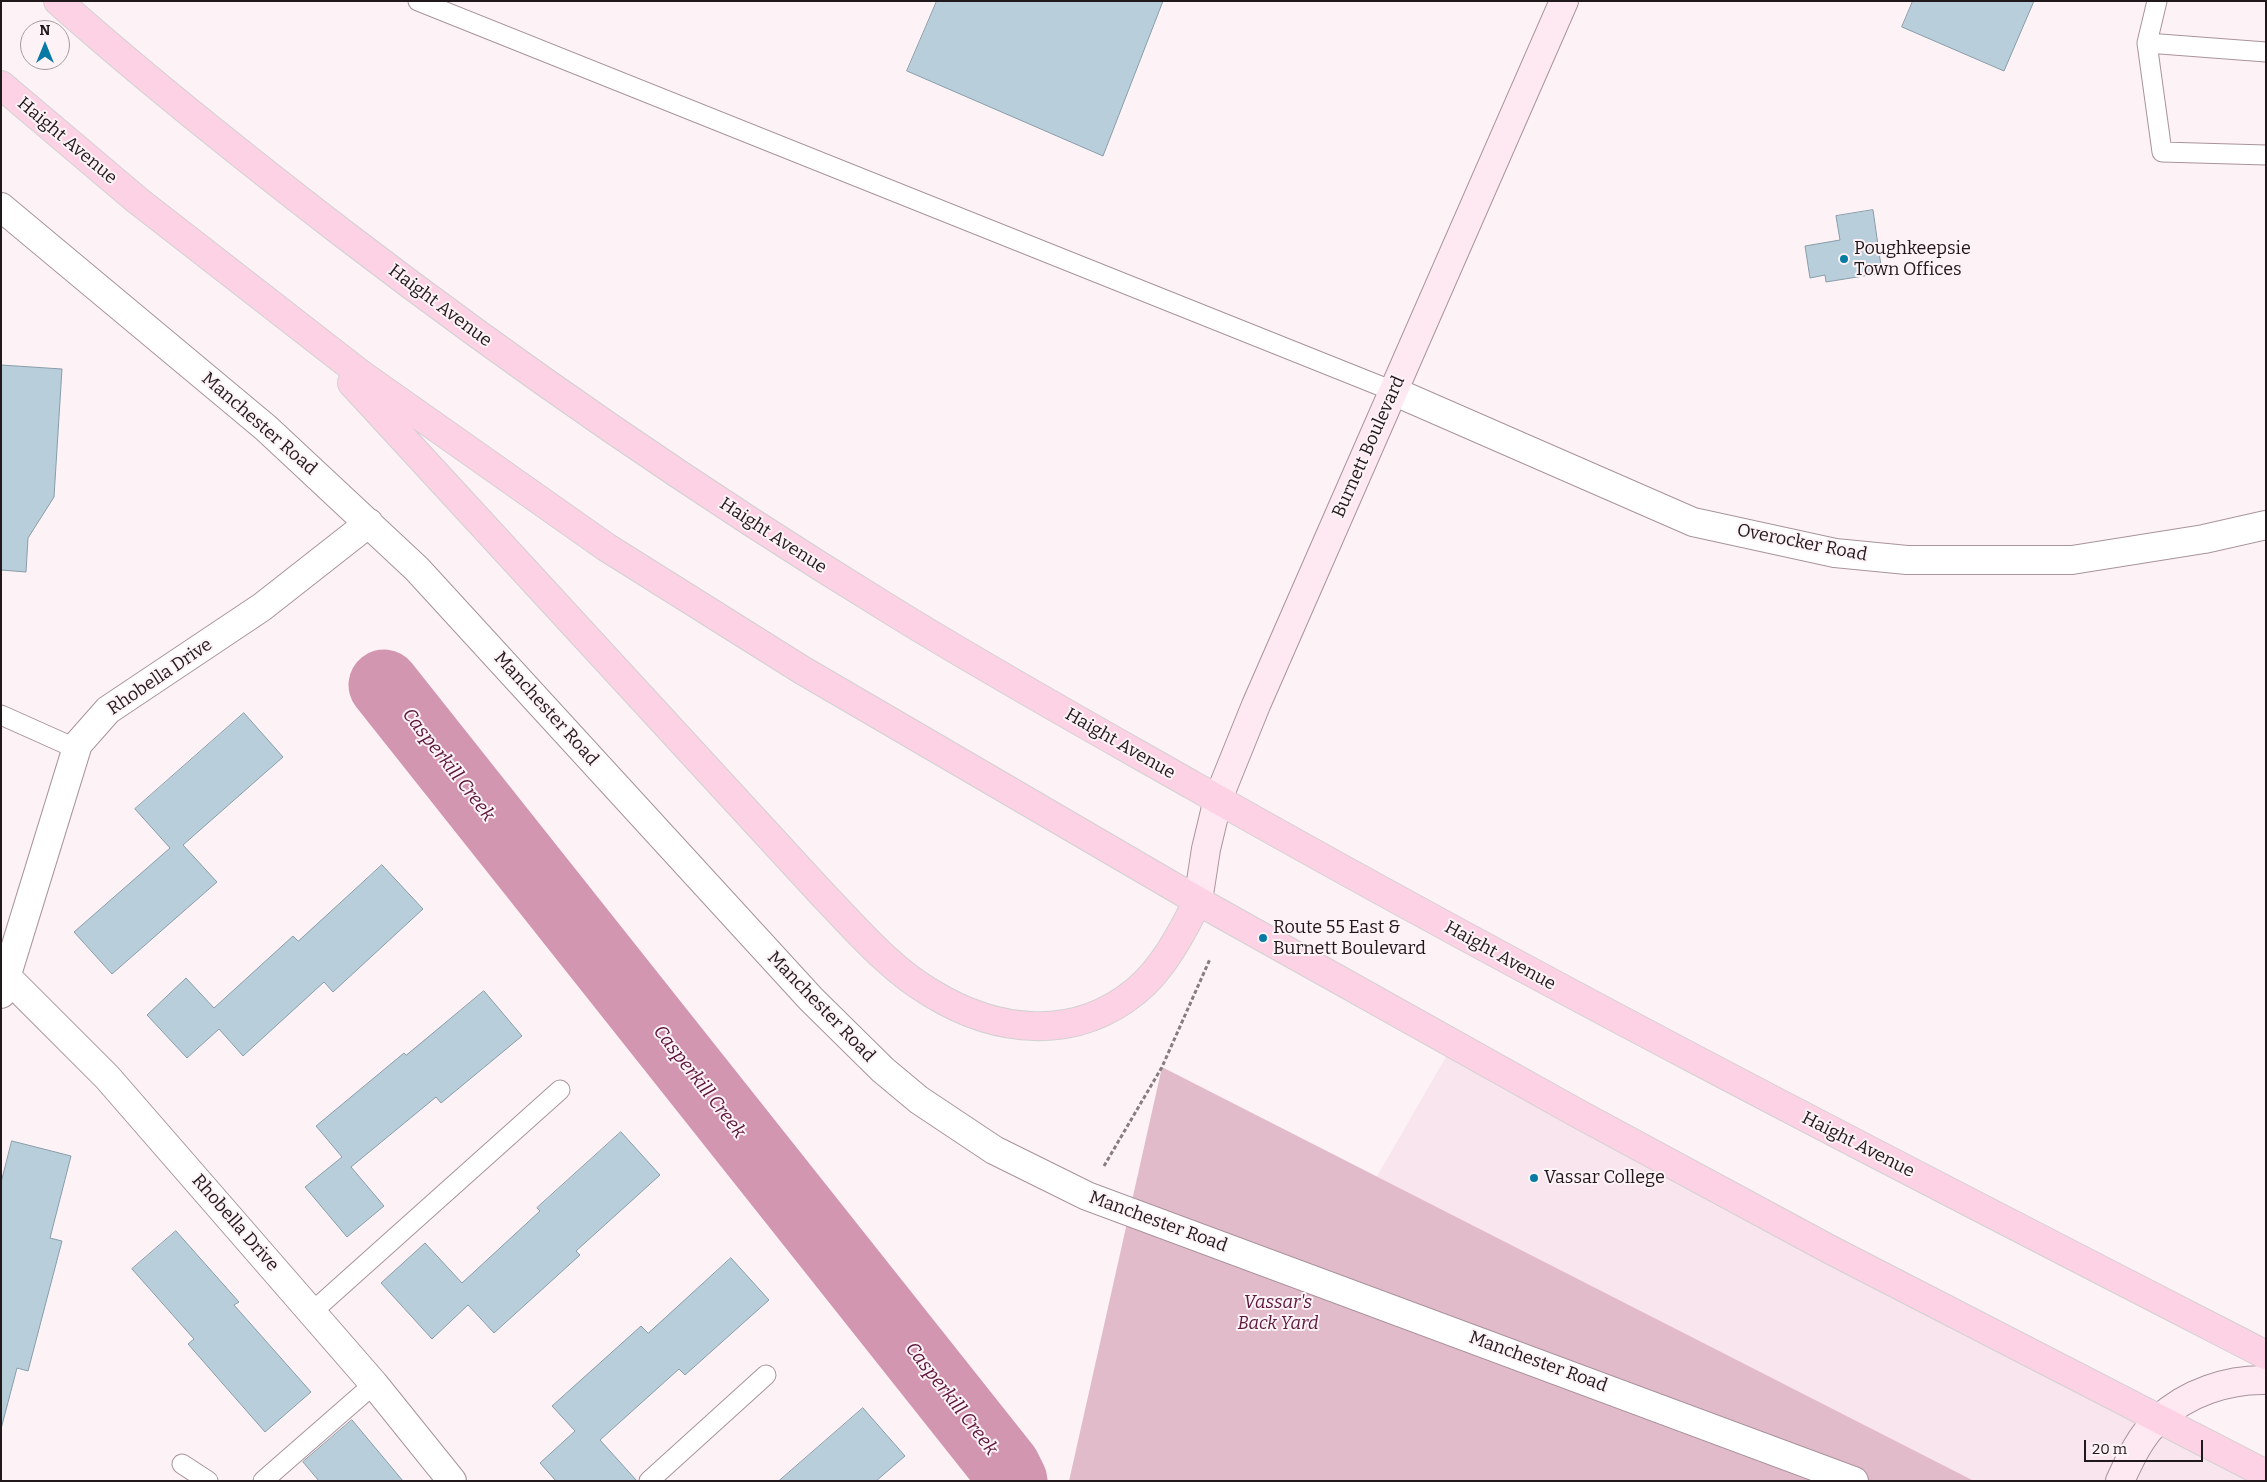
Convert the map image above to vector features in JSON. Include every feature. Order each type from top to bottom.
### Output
[{"type":"main road","name":"Haight Avenue","points":[[58,1],[136,69],[268,176],[475,333],[720,502],[895,612],[1218,799],[1509,961],[1760,1095],[2266,1355]]},
{"type":"main road","name":"Haight Avenue","points":[[1,85],[137,200],[305,332],[486,464],[682,596],[864,707],[1198,901],[1703,1182],[2158,1419]]},
{"type":"main road","points":[[305,332],[831,903],[882,955],[930,993],[983,1018],[1014,1026],[1032,1027],[1066,1023],[1092,1015],[1136,991],[1153,974],[1183,930],[1198,901]]},
{"type":"main road","points":[[2158,1419],[2266,1474]]},
{"type":"street","name":"Burnett Boulevard","points":[[1198,901],[1218,799],[1256,704],[1564,1]]},
{"type":"street","name":"Manchester Road","points":[[1,207],[266,428],[369,523],[461,614],[811,999],[883,1070],[956,1127],[1020,1164],[1087,1196],[1854,1481]]},
{"type":"street","name":"Overocker Road","points":[[1394,391],[1694,522],[1835,553],[1907,560],[2072,560],[2204,539],[2266,525]]},
{"type":"street","name":"Rhobella Drive","points":[[369,523],[262,607],[108,710],[78,744],[4,985],[108,1077],[374,1384],[452,1481]]},
{"type":"street","points":[[2120,1481],[2143,1438],[2158,1419],[2200,1393],[2226,1384],[2266,1380]]},
{"type":"lane","points":[[418,1],[1394,391]]},
{"type":"lane","points":[[2157,1],[2147,43],[2162,152],[2266,155]]},
{"type":"lane","points":[[2147,43],[2266,52]]},
{"type":"lane","points":[[1,715],[77,749]]},
{"type":"lane","points":[[312,1312],[560,1090]]},
{"type":"lane","points":[[649,1481],[766,1375]]},
{"type":"lane","points":[[263,1481],[374,1384]]},
{"type":"lane","points":[[182,1464],[208,1481]]},
{"type":"path","points":[[1101,1171],[1162,1067],[1210,959]]},
{"type":"shaded area","name":"Vassar College","points":[[1451,1048],[2266,1481],[1209,1481],[1301,1308]]},
{"type":"green space","name":"Vassar's Back Yard","points":[[1162,1067],[1974,1481],[1069,1481]]},
{"type":"building","points":[[937,1],[1163,1],[1103,156],[907,71]]},
{"type":"building","points":[[1913,1],[2034,1],[2004,71],[1902,27]]},
{"type":"building","name":"Poughkeepsie Town Offices","points":[[1873,210],[1882,273],[1826,282],[1825,275],[1810,278],[1805,246],[1840,240],[1836,216]]},
{"type":"building","points":[[1,365],[62,369],[54,497],[28,538],[26,572],[1,570]]},
{"type":"building","points":[[244,713],[283,757],[183,845],[217,882],[112,974],[74,932],[170,848],[135,809]]},
{"type":"building","points":[[382,865],[423,909],[333,992],[324,982],[243,1056],[219,1029],[187,1058],[147,1015],[186,978],[214,1008],[293,936],[298,941]]},
{"type":"building","points":[[484,991],[522,1036],[441,1103],[436,1097],[351,1167],[384,1206],[347,1237],[305,1187],[342,1157],[316,1126],[404,1053],[406,1055]]},
{"type":"building","points":[[621,1132],[660,1175],[576,1251],[580,1255],[494,1333],[468,1305],[432,1339],[381,1283],[425,1243],[462,1283],[540,1211],[537,1208]]},
{"type":"building","points":[[12,1141],[71,1156],[50,1238],[62,1241],[28,1371],[17,1368],[1,1429],[1,1183]]},
{"type":"building","points":[[176,1231],[239,1302],[234,1305],[311,1392],[265,1432],[188,1344],[194,1339],[132,1269]]},
{"type":"building","points":[[731,1258],[769,1300],[685,1375],[679,1369],[600,1440],[637,1481],[556,1481],[540,1463],[575,1431],[552,1406],[641,1326],[648,1333]]},
{"type":"building","points":[[863,1408],[905,1456],[876,1481],[779,1481]]},
{"type":"building","points":[[352,1420],[403,1481],[319,1481],[303,1462]]},
{"type":"waterway","name":"Casperkill Creek","points":[[384,685],[1005,1467],[1012,1481]]},
{"type":"place","name":"Poughkeepsie Town Offices","points":[[1844,259]]},
{"type":"place","name":"Route 55 East & Burnett Boulevard","points":[[1263,938]]},
{"type":"place","name":"Vassar College","points":[[1534,1178]]}]
